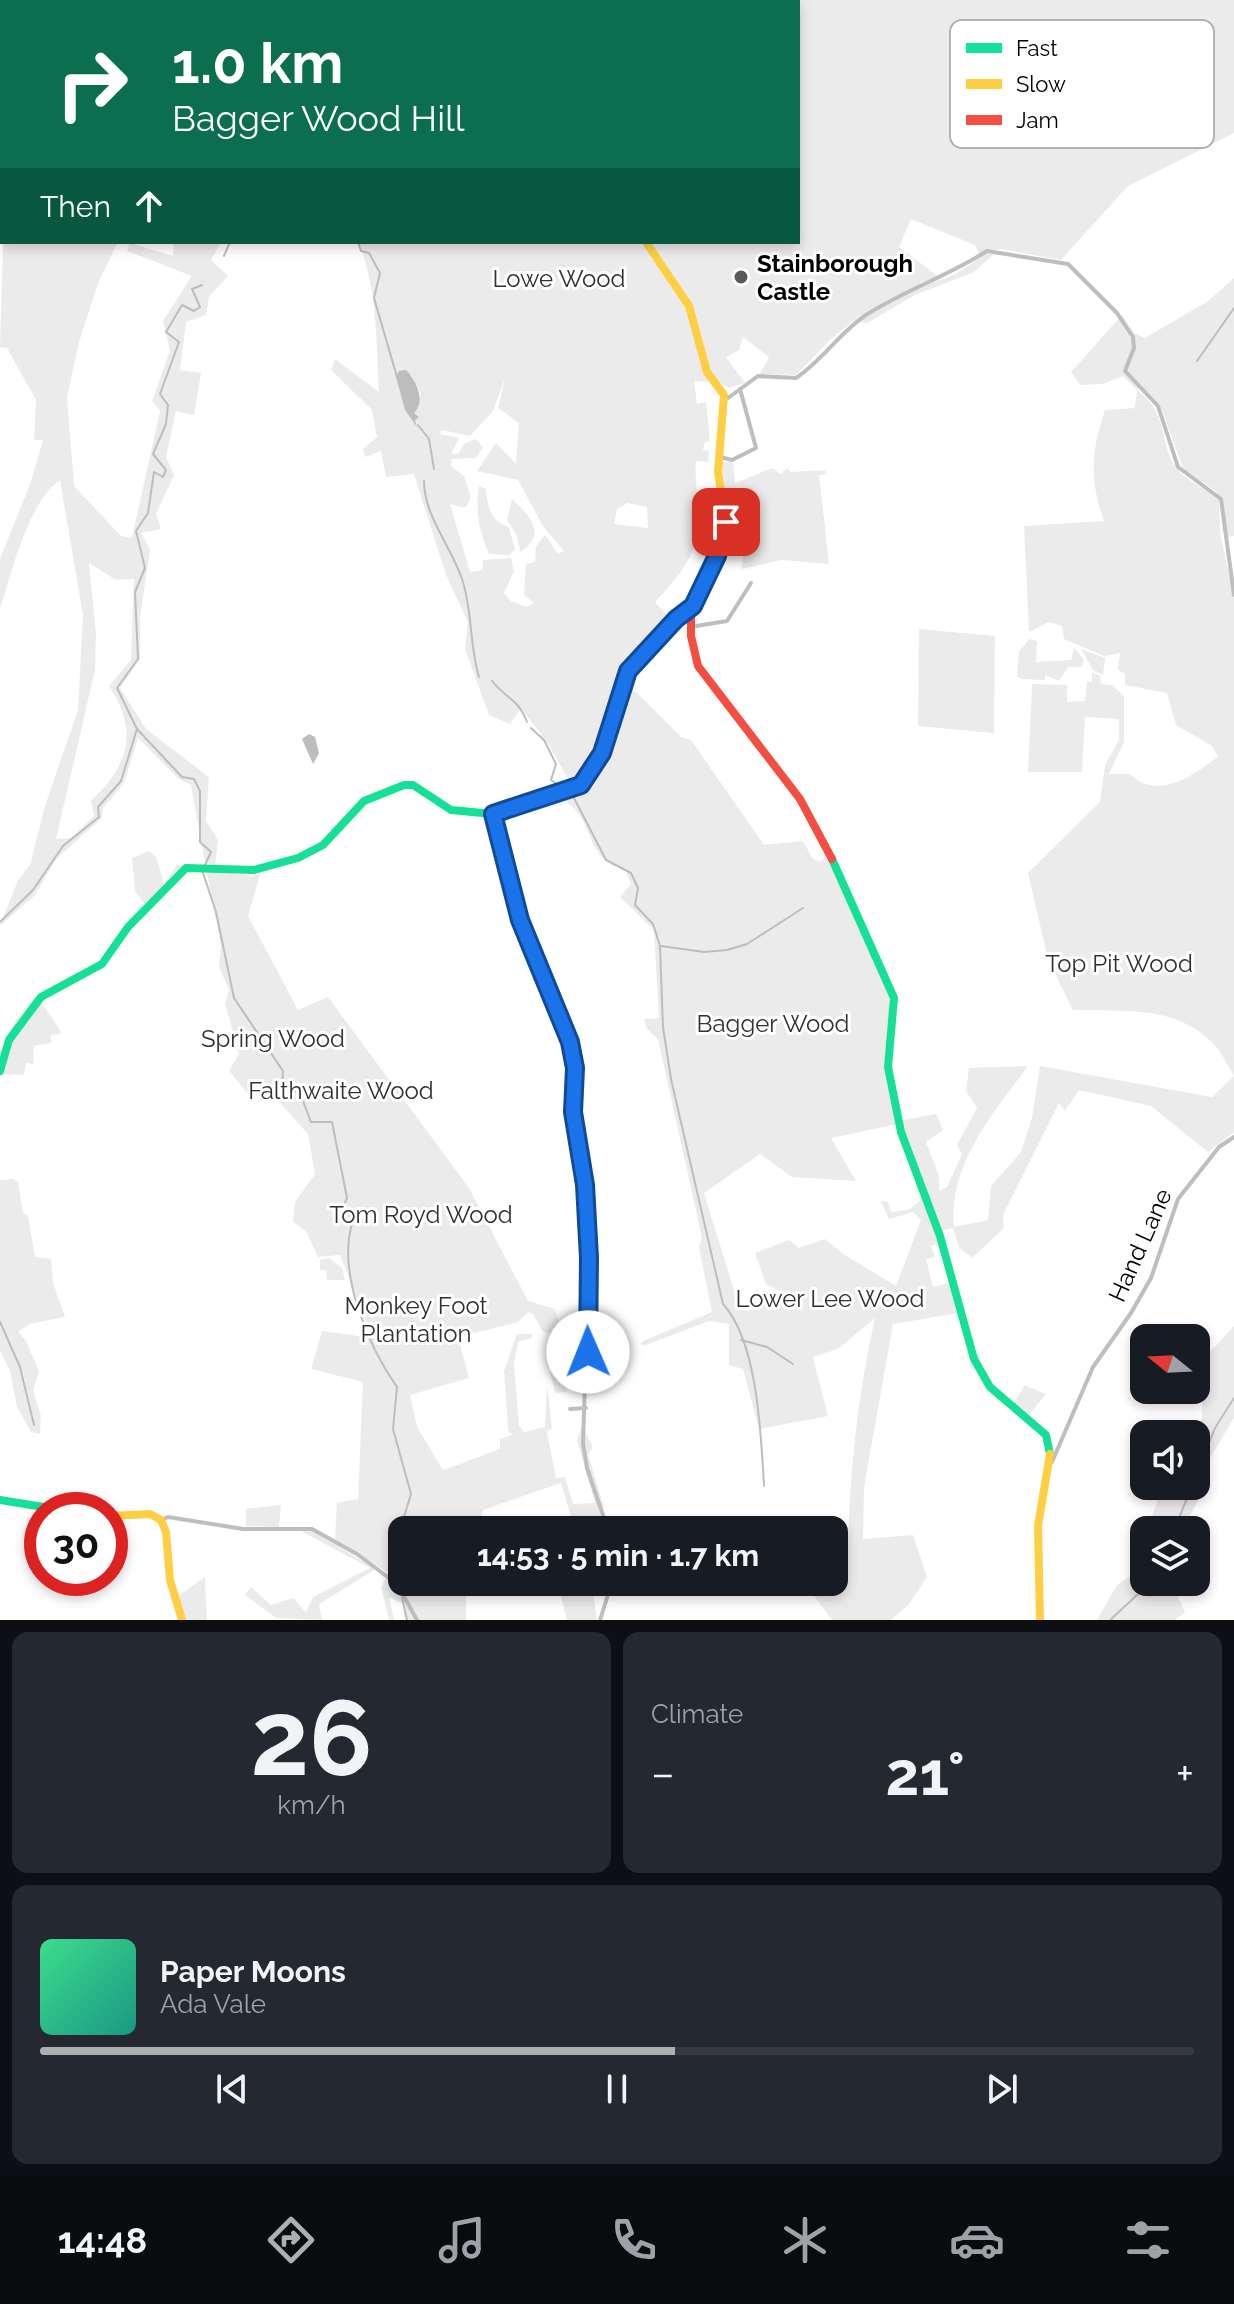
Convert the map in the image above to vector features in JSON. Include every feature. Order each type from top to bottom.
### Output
[{"type":"street","points":[[647,244],[689,306],[707,372],[723,396],[720,457],[724,535],[693,606],[690,627],[701,672],[763,747],[800,799],[839,871],[894,998],[888,1067],[901,1132],[931,1214],[980,1373],[990,1387],[1028,1417],[1048,1441],[1051,1464],[1038,1526],[1040,1620]]},
{"type":"street","points":[[723,396],[758,376],[796,378],[864,316],[912,289],[955,272],[987,251],[1068,264],[1117,313],[1130,332],[1134,342],[1125,371],[1158,406],[1178,467],[1221,499],[1234,595]]},
{"type":"street","points":[[723,396],[738,390]]},
{"type":"street","points":[[720,457],[732,460],[756,448],[738,390]]},
{"type":"street","points":[[690,627],[727,621],[751,583]]},
{"type":"street","points":[[0,1071],[9,1040],[41,997],[102,964],[128,927],[164,895],[186,868],[204,866],[254,870],[298,858],[323,845],[364,801],[391,789],[413,785],[451,810],[493,814],[581,785],[596,765],[628,671],[676,619],[693,606]]},
{"type":"street","points":[[493,814],[516,910],[570,1042],[575,1068],[573,1112],[585,1185],[589,1258],[583,1444],[587,1468],[603,1516]]},
{"type":"street","name":"Hand Lane","points":[[1051,1464],[1093,1367],[1151,1278],[1178,1199],[1219,1147],[1234,1137]]},
{"type":"street","points":[[570,1409],[586,1408]]},
{"type":"street","points":[[1048,1441],[1063,1440]]},
{"type":"street","points":[[0,1500],[24,1504]]},
{"type":"street","points":[[128,1515],[150,1514],[161,1520],[166,1532],[170,1580],[182,1620]]},
{"type":"street","points":[[161,1520],[168,1517],[214,1526],[312,1529],[357,1554],[403,1591],[417,1620]]},
{"type":"street","points":[[600,1620],[608,1596]]},
{"type":"green space","points":[[800,0],[1234,0],[1234,133],[1214,143],[1214,20],[950,20],[950,148],[1204,148],[1128,186],[1061,260],[1001,249],[979,254],[975,245],[911,219],[899,247],[938,276],[920,283],[924,286],[956,274],[987,253],[994,254],[974,272],[915,295],[867,323],[861,322],[861,315],[832,338],[796,375],[760,374],[769,357],[743,337],[739,350],[726,357],[745,383],[729,388],[710,376],[691,305],[649,244],[800,244]]},
{"type":"green space","points":[[3,244],[117,244],[98,283],[79,342],[67,397],[74,486],[121,536],[132,538],[160,411],[152,401],[170,350],[163,321],[192,276],[127,251],[130,244],[133,244],[173,256],[174,244],[220,244],[211,260],[228,276],[209,297],[206,315],[186,322],[180,370],[201,373],[194,415],[176,411],[166,457],[174,475],[156,514],[161,529],[141,533],[150,550],[140,617],[140,659],[120,688],[146,729],[209,777],[206,821],[218,840],[215,865],[205,863],[191,785],[179,779],[138,738],[124,783],[103,808],[102,818],[56,859],[35,895],[0,926],[18,880],[30,865],[45,806],[78,710],[83,615],[60,480],[49,490],[30,521],[0,609],[0,559],[31,482],[43,440],[34,440],[36,400],[7,348],[0,347]],"holes":[[[89,563],[116,580],[134,579],[131,660],[109,686],[124,718],[126,747],[114,774],[91,801],[94,816],[71,838],[56,839],[95,670],[96,633]]]},
{"type":"green space","name":"Lowe Wood","points":[[359,244],[643,244],[684,303],[708,378],[708,382],[694,381],[697,404],[706,402],[710,441],[705,442],[703,450],[709,451],[708,462],[696,461],[697,537],[684,567],[655,602],[672,621],[620,679],[599,746],[580,781],[571,784],[547,742],[521,708],[510,724],[489,715],[465,649],[468,622],[446,575],[414,474],[386,477],[381,451],[365,457],[363,449],[377,437],[372,410],[331,370],[335,359],[379,392],[375,316],[369,278]],"holes":[[[411,376],[421,394],[414,413],[419,417],[415,420],[417,427],[405,410],[396,377]],[[505,378],[498,408],[519,423],[516,464],[496,443],[477,471],[518,480],[543,526],[564,551],[558,554],[545,535],[536,546],[535,562],[526,564],[524,595],[534,603],[526,607],[511,601],[504,593],[514,571],[511,558],[483,560],[482,570],[470,572],[450,504],[465,508],[471,498],[464,476],[451,466],[452,459],[476,458],[483,447],[475,439],[464,444],[458,454],[451,454],[459,438],[440,434],[442,430],[470,436],[493,411]],[[628,503],[647,507],[648,528],[614,524],[617,509]]]},
{"type":"green space","points":[[1234,278],[1234,536],[1226,537],[1219,495],[1184,471],[1162,410],[1142,386],[1137,390],[1123,376],[1103,384],[1080,385],[1071,372],[1122,315],[1134,333],[1145,338],[1208,301]]},
{"type":"green space","name":"Top Pit Wood","points":[[1137,390],[1155,410],[1172,462],[1188,479],[1219,500],[1220,533],[1234,598],[1234,1076],[1218,1049],[1187,1024],[1151,1013],[1073,1010],[1048,959],[1028,873],[1100,802],[1105,765],[1119,740],[1119,719],[1085,717],[1082,772],[1028,772],[1032,684],[1067,685],[1067,702],[1085,701],[1087,682],[1092,682],[1092,672],[1100,676],[1101,684],[1112,685],[1124,696],[1124,742],[1109,774],[1130,774],[1141,782],[1163,785],[1187,778],[1218,756],[1212,746],[1176,725],[1167,693],[1125,685],[1125,674],[1118,670],[1120,653],[1104,656],[1064,639],[1062,626],[1049,622],[1029,632],[1024,526],[1104,521],[1094,478],[1100,425],[1105,410],[1135,408]]},
{"type":"green space","points":[[722,462],[733,462],[735,483],[772,468],[781,474],[787,468],[791,472],[825,470],[826,474],[819,475],[829,564],[782,560],[741,569],[752,505],[741,506],[735,488],[723,490]]},
{"type":"green space","points":[[479,486],[486,489],[494,517],[509,527],[515,550],[509,555],[489,554],[479,520]]},
{"type":"green space","points":[[512,499],[530,519],[535,532],[528,546],[520,552],[517,536],[507,520]]},
{"type":"green space","points":[[919,629],[995,636],[994,733],[918,726]]},
{"type":"green space","points":[[1029,639],[1037,641],[1036,662],[1071,660],[1074,648],[1084,660],[1082,667],[1068,667],[1059,681],[1045,675],[1045,680],[1021,679],[1017,676],[1019,652]]},
{"type":"green space","points":[[1081,649],[1105,658],[1103,675],[1093,670]]},
{"type":"green space","name":"Bagger Wood","points":[[626,682],[681,737],[691,740],[764,845],[803,841],[813,859],[821,862],[826,855],[891,998],[884,1067],[898,1124],[831,1138],[856,1181],[792,1177],[760,1154],[704,1193],[738,1303],[754,1307],[779,1303],[785,1294],[766,1284],[755,1253],[789,1240],[799,1248],[825,1239],[843,1254],[896,1286],[921,1220],[913,1212],[889,1219],[881,1201],[888,1202],[891,1212],[908,1210],[927,1195],[902,1132],[903,1120],[936,1114],[943,1130],[926,1142],[939,1176],[939,1191],[947,1187],[962,1154],[957,1145],[977,1108],[966,1091],[969,1068],[1028,1066],[988,1121],[966,1161],[954,1204],[954,1227],[988,1220],[991,1186],[1021,1152],[1032,1118],[1040,1066],[1212,1097],[1234,1076],[1234,1132],[1208,1152],[1151,1106],[1079,1090],[1065,1111],[1059,1103],[1003,1215],[1004,1228],[972,1258],[959,1247],[953,1228],[941,1231],[933,1226],[939,1243],[931,1246],[935,1257],[926,1259],[933,1287],[949,1283],[959,1313],[893,1324],[864,1487],[863,1539],[913,1535],[927,1577],[909,1604],[891,1620],[832,1620],[814,1596],[848,1596],[848,1546],[856,1431],[875,1318],[838,1349],[813,1357],[828,1416],[759,1429],[743,1369],[729,1365],[729,1324],[709,1321],[643,1346],[641,1342],[712,1312],[699,1247],[702,1238],[658,1039],[647,1029],[644,1019],[659,1018],[654,930],[620,897],[631,884],[625,869],[602,857],[580,815],[558,797],[583,787],[606,756]]},
{"type":"green space","points":[[149,851],[156,857],[164,884],[177,865],[186,867],[146,906],[135,891],[132,858]]},
{"type":"green space","points":[[206,868],[252,876],[261,871],[248,916],[298,1010],[328,997],[469,1188],[528,1301],[555,1309],[560,1325],[551,1334],[543,1332],[533,1314],[528,1312],[518,1322],[458,1337],[469,1378],[410,1395],[417,1427],[443,1470],[500,1449],[500,1439],[514,1434],[509,1433],[504,1371],[517,1334],[532,1334],[532,1338],[518,1342],[514,1364],[519,1426],[525,1432],[545,1427],[547,1385],[552,1428],[547,1432],[556,1478],[565,1477],[573,1504],[595,1503],[577,1440],[582,1425],[593,1448],[588,1454],[604,1507],[598,1507],[601,1516],[571,1516],[561,1483],[483,1510],[481,1516],[388,1516],[388,1573],[335,1539],[337,1503],[358,1499],[363,1382],[311,1369],[322,1331],[373,1338],[340,1255],[318,1257],[306,1231],[293,1222],[295,1202],[315,1174],[308,1134],[265,1086],[249,1095],[229,1071],[239,1054],[225,1003],[229,990],[219,967],[221,946]]},
{"type":"green space","points":[[37,996],[62,1033],[51,1035],[51,1043],[34,1046],[33,1064],[26,1063],[24,1075],[3,1074],[0,1078],[2,1054],[9,1033]]},
{"type":"green space","points":[[13,1179],[18,1182],[23,1213],[28,1216],[35,1257],[51,1259],[53,1283],[65,1317],[30,1324],[18,1332],[26,1341],[39,1371],[33,1391],[41,1416],[40,1434],[31,1432],[17,1407],[10,1371],[0,1350],[0,1180]]},
{"type":"green space","points":[[329,1258],[342,1268],[345,1280],[327,1280],[326,1270],[320,1270],[320,1260]]},
{"type":"green space","points":[[1234,1326],[1234,1418],[1210,1458],[1210,1420],[1201,1420],[1202,1404],[1210,1404],[1210,1352]]},
{"type":"green space","points":[[563,1368],[567,1392],[555,1393],[550,1372]]},
{"type":"green space","points":[[1025,1385],[1046,1394],[1029,1415],[1014,1403]]},
{"type":"green space","points":[[1158,1500],[1198,1500],[1190,1516],[1152,1516]]},
{"type":"green space","points":[[281,1505],[279,1527],[246,1526],[246,1509]]},
{"type":"green space","points":[[299,1530],[311,1530],[376,1569],[319,1604],[322,1620],[276,1618],[245,1595],[251,1587],[271,1605],[293,1598],[306,1612],[313,1597],[370,1568]]},
{"type":"green space","points":[[388,1573],[388,1596],[466,1596],[466,1620],[405,1620],[403,1604],[389,1597],[394,1620],[389,1620],[381,1587]]},
{"type":"green space","points":[[1130,1576],[1130,1596],[1178,1596],[1185,1612],[1175,1620],[1097,1620],[1117,1585]]},
{"type":"green space","points":[[205,1577],[207,1620],[183,1620],[177,1597]]},
{"type":"green space","points":[[561,1596],[593,1596],[597,1620],[567,1620]]},
{"type":"shaded area","points":[[406,370],[414,380],[420,397],[414,413],[419,417],[415,420],[417,427],[405,410],[396,377],[399,371]]},
{"type":"shaded area","points":[[309,734],[315,737],[319,753],[313,764],[302,739]]},
{"type":"waterway","points":[[224,256],[229,244]]},
{"type":"waterway","points":[[359,244],[361,251],[369,253],[380,273],[374,298],[397,377]]},
{"type":"waterway","points":[[0,922],[33,890],[63,846],[99,817],[98,807],[121,781],[137,729],[117,688],[138,659],[135,592],[145,568],[136,531],[148,513],[154,472],[163,477],[166,470],[153,454],[166,424],[168,405],[160,394],[179,342],[166,332],[182,305],[194,311],[200,307],[192,289],[202,285]]},
{"type":"waterway","points":[[1197,361],[1234,308]]},
{"type":"waterway","points":[[418,425],[429,439],[434,469]]},
{"type":"waterway","points":[[424,481],[428,506],[462,579],[479,677]]},
{"type":"waterway","points":[[492,681],[516,703],[527,722]]},
{"type":"waterway","points":[[531,728],[544,740],[556,764],[551,780],[573,796],[606,860],[631,873],[638,888],[635,905],[653,924],[660,946],[663,1027],[671,1079],[723,1304],[735,1321],[751,1365],[759,1416],[764,1486]]},
{"type":"waterway","points":[[137,729],[182,777],[194,779],[200,791],[200,842],[211,852],[205,865]]},
{"type":"waterway","points":[[202,870],[216,912],[234,998],[283,1071],[282,1085],[300,1093],[311,1122],[332,1122],[347,1198],[344,1205],[353,1221],[349,1241],[352,1284],[366,1329],[397,1387],[393,1429],[411,1494],[404,1516]]},
{"type":"waterway","points":[[661,946],[704,952],[727,950],[747,944],[803,908]]},
{"type":"waterway","points":[[0,1322],[20,1367],[34,1425]]},
{"type":"waterway","points":[[741,1340],[767,1347],[793,1364]]},
{"type":"waterway","points":[[1210,1441],[1234,1398]]},
{"type":"waterway","points":[[1180,1516],[1186,1500]]},
{"type":"waterway","points":[[1110,1620],[1136,1596]]},
{"type":"waterway","points":[[402,1598],[407,1620]]},
{"type":"traffic: fast","points":[[0,1071],[9,1040],[41,997],[102,964],[128,927],[186,868],[254,870],[298,858],[323,845],[364,801],[404,785],[413,785],[451,810],[493,814],[581,785],[602,753],[628,671],[676,619],[693,606]]},
{"type":"traffic: fast","points":[[832,859],[894,998],[888,1067],[901,1132],[940,1236],[974,1359],[990,1387],[1046,1435],[1050,1454]]},
{"type":"traffic: fast","points":[[0,1500],[24,1504]]},
{"type":"traffic: slow","points":[[647,244],[689,306],[707,372],[724,395],[718,472],[726,526],[698,597]]},
{"type":"traffic: slow","points":[[1040,1620],[1038,1526],[1050,1454]]},
{"type":"traffic: slow","points":[[128,1515],[150,1514],[161,1520],[166,1532],[170,1580],[182,1620]]},
{"type":"traffic: jam","points":[[698,597],[691,613],[691,636],[698,666],[800,799],[832,859]]},
{"type":"place","name":"Stainborough Castle","points":[[741,277]]},
{"type":"route","points":[[588,1352],[589,1258],[583,1165],[573,1112],[575,1068],[570,1042],[513,899],[493,814],[581,785],[602,753],[628,671],[642,660],[676,619],[693,606],[717,556],[726,522]]},
{"type":"park label","name":"Spring Wood","points":[[273,1038]]},
{"type":"park label","name":"Falthwaite Wood","points":[[341,1090]]},
{"type":"park label","name":"Tom Royd Wood","points":[[421,1214]]},
{"type":"park label","name":"Lower Lee Wood","points":[[830,1298]]},
{"type":"park label","name":"Monkey Foot Plantation","points":[[416,1319]]}]
